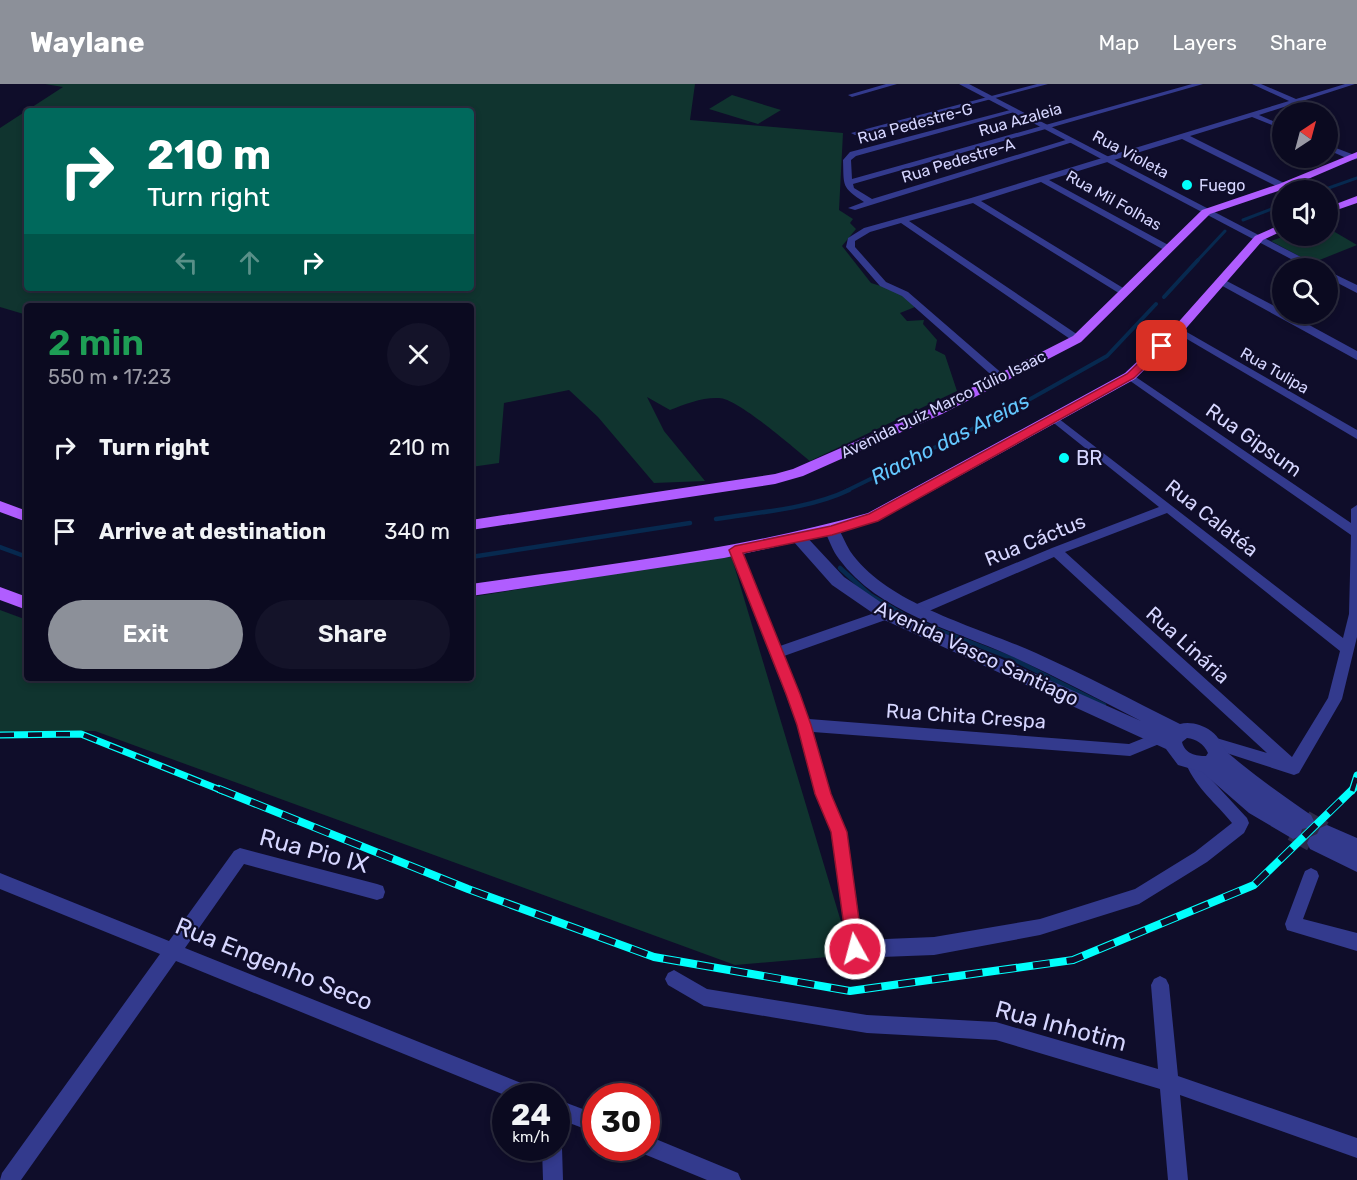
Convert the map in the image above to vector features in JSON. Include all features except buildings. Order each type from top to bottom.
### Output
[{"type":"main road","name":"Avenida Juiz Marco Túlio Isaac","points":[[1298,180],[1355,157]]},
{"type":"main road","name":"Avenida Juiz Marco Túlio Isaac","points":[[474,525],[775,479],[798,473],[937,411],[1077,339],[1206,212],[1272,190]]},
{"type":"main road","points":[[1338,206],[1357,199]]},
{"type":"main road","points":[[474,590],[735,550],[832,530],[873,518],[1130,376],[1178,330],[1259,238],[1272,231]]},
{"type":"main road","points":[[0,506],[24,516]]},
{"type":"main road","points":[[0,593],[24,603]]},
{"type":"street","points":[[852,95],[894,84]]},
{"type":"street","name":"Rua Violeta","points":[[963,84],[1297,258]]},
{"type":"street","points":[[855,133],[1045,84]]},
{"type":"street","name":"Rua Azaleia","points":[[848,183],[1044,126],[1200,84]]},
{"type":"street","points":[[1255,84],[1297,102],[1352,84]]},
{"type":"street","points":[[1001,378],[905,294],[883,284],[850,246],[850,240],[867,230],[1272,109]]},
{"type":"street","name":"Rua Pedestre-G","points":[[848,183],[847,160],[853,154],[1014,111]]},
{"type":"street","points":[[1253,115],[1272,123]]},
{"type":"street","points":[[1183,136],[1272,180]]},
{"type":"street","name":"Rua Pedestre-A","points":[[852,208],[1072,141]]},
{"type":"street","points":[[1338,151],[1355,157]]},
{"type":"street","name":"Rua Mil Folhas","points":[[1042,179],[1169,249]]},
{"type":"street","points":[[848,183],[850,189],[870,202]]},
{"type":"street","points":[[974,200],[1125,293]]},
{"type":"street","points":[[902,220],[1077,339]]},
{"type":"street","points":[[1338,280],[1357,290]]},
{"type":"street","points":[[1221,281],[1357,357]]},
{"type":"street","name":"Rua Tulipa","points":[[1178,330],[1357,435]]},
{"type":"street","name":"Rua Gipsum","points":[[1130,376],[1356,533]]},
{"type":"street","name":"Rua Calatéa","points":[[1054,418],[1347,649]]},
{"type":"street","name":"Rua Cáctus","points":[[917,610],[1056,551],[1168,508]]},
{"type":"street","points":[[735,550],[804,725],[823,794],[839,832],[855,949],[934,946],[1040,927],[1139,896],[1201,857],[1238,828],[1241,822],[1209,791],[1197,773],[1208,756],[1294,768],[1335,699],[1356,614],[1357,508]]},
{"type":"street","name":"Avenida Vasco Santiago","points":[[832,530],[835,542],[846,559],[870,581],[917,610],[1015,650],[1170,738],[1180,756],[1208,756]]},
{"type":"street","name":"Avenida Vasco Santiago","points":[[798,537],[838,581],[886,614],[1170,738]]},
{"type":"street","name":"Rua Linária","points":[[1056,551],[1294,768]]},
{"type":"street","points":[[776,653],[886,614]]},
{"type":"street","name":"Rua Chita Crespa","points":[[804,725],[1131,750],[1170,738]]},
{"type":"street","name":"Avenida Vasco Santiago","points":[[1170,738],[1185,730],[1200,733],[1208,756],[1256,807],[1298,826]]},
{"type":"street","points":[[1357,848],[1322,838],[1357,863]]},
{"type":"street","name":"Rua Pio IX","points":[[173,950],[240,856],[376,892]]},
{"type":"street","points":[[1311,876],[1293,924],[1357,942]]},
{"type":"street","name":"Rua Engenho Seco","points":[[0,881],[497,1083]]},
{"type":"street","points":[[9,1180],[173,950]]},
{"type":"street","name":"Rua Inhotim","points":[[674,979],[704,997],[855,1022],[996,1031],[1169,1082],[1357,1148]]},
{"type":"street","points":[[1160,985],[1178,1180]]},
{"type":"street","points":[[660,1151],[731,1180]]},
{"type":"street","points":[[552,1161],[553,1180]]},
{"type":"green space","points":[[45,84],[695,84],[690,120],[843,133],[839,210],[853,219],[850,223],[856,229],[842,246],[871,283],[900,292],[915,307],[900,313],[907,321],[924,320],[923,324],[937,340],[935,350],[945,355],[957,391],[810,461],[765,425],[727,400],[707,399],[670,410],[647,397],[664,431],[705,481],[654,483],[598,417],[569,390],[504,403],[499,463],[474,467],[474,303],[24,303],[24,314],[0,307],[0,128],[24,112],[24,291],[474,291],[474,108],[31,108],[63,87]]},
{"type":"green space","points":[[732,95],[781,110],[758,124],[709,109]]},
{"type":"green space","points":[[1338,234],[1357,245],[1324,258],[1303,258],[1280,246],[1338,246]]},
{"type":"green space","points":[[731,555],[851,955],[735,965],[95,731],[0,732],[0,610],[24,619],[24,681],[474,681],[474,597]]},
{"type":"waterway","name":"Riacho das Areias","points":[[1338,185],[1357,178]]},
{"type":"waterway","name":"Riacho das Areias","points":[[1243,220],[1272,209]]},
{"type":"waterway","name":"Riacho das Areias","points":[[1197,261],[1225,231]]},
{"type":"waterway","name":"Riacho das Areias","points":[[1164,297],[1198,260]]},
{"type":"waterway","name":"Riacho das Areias","points":[[846,491],[1007,412],[1107,356],[1156,304]]},
{"type":"waterway","name":"Riacho das Areias","points":[[716,519],[801,506],[849,490]]},
{"type":"waterway","name":"Riacho das Areias","points":[[474,557],[690,523]]},
{"type":"waterway","name":"Riacho das Areias","points":[[0,547],[24,556]]},
{"type":"waterway","points":[[840,568],[870,595],[909,618]]},
{"type":"waterway","points":[[923,624],[1011,658],[1104,705]]},
{"type":"tunnel","points":[[1304,821],[1327,834]]},
{"type":"tunnel","points":[[1293,830],[1317,843]]},
{"type":"railway","points":[[0,735],[81,734],[223,791]]},
{"type":"railway","points":[[1352,790],[1357,775]]},
{"type":"railway","points":[[219,789],[468,889],[654,957],[850,991],[1073,960],[1254,885],[1352,790]]},
{"type":"place","name":"Fuego","points":[[1187,185]]},
{"type":"place","name":"BR","points":[[1064,458]]},
{"type":"route","points":[[855,949],[839,832],[823,794],[793,694],[735,550],[832,530],[873,518],[1130,376],[1162,346]]}]
